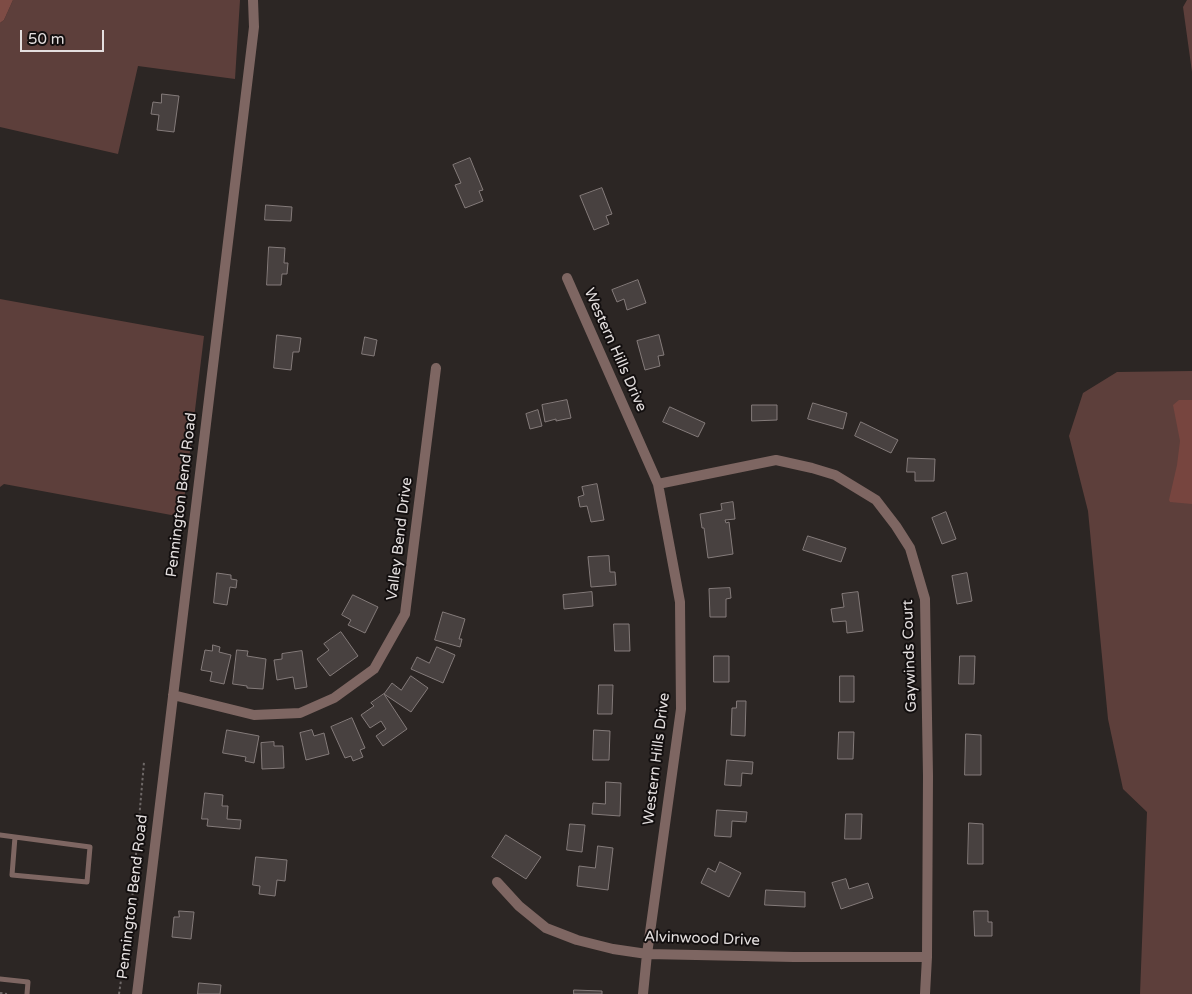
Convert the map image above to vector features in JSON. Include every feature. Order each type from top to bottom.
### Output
[{"type":"street","name":"Pennington Bend Road","points":[[137,994],[254,27],[253,0]]},
{"type":"street","name":"Western Hills Drive","points":[[567,278],[658,484],[680,602],[681,709],[643,994]]},
{"type":"street","name":"Valley Bend Drive","points":[[173,695],[254,715],[300,713],[334,698],[374,669],[405,614],[436,368]]},
{"type":"street","name":"Gaywinds Court","points":[[658,484],[776,460],[812,468],[835,475],[876,500],[910,548],[925,599],[928,776],[925,994]]},
{"type":"street","name":"Alvinwood Drive","points":[[497,882],[519,906],[546,928],[577,940],[613,949],[647,954],[927,957]]},
{"type":"lane","points":[[0,835],[15,837],[90,847],[87,882],[12,876],[15,837]]},
{"type":"lane","points":[[0,979],[28,982],[27,994]]},
{"type":"path","points":[[119,994],[131,912],[144,762]]},
{"type":"path","points":[[0,994],[7,994]]},
{"type":"shaded area","points":[[0,0],[13,0],[4,20],[0,23]]},
{"type":"shaded area","points":[[13,0],[240,0],[235,79],[138,66],[118,154],[0,127],[0,23],[4,20]]},
{"type":"shaded area","points":[[1187,0],[1192,0],[1192,72],[1183,7]]},
{"type":"shaded area","points":[[0,299],[204,336],[182,517],[4,484],[0,487]]},
{"type":"shaded area","points":[[1192,371],[1192,994],[1140,994],[1147,812],[1123,789],[1108,719],[1088,511],[1069,436],[1083,393],[1117,372]]},
{"type":"shaded area","points":[[1179,400],[1192,400],[1192,504],[1170,502],[1169,500],[1180,441],[1173,405]]},
{"type":"building","points":[[162,94],[179,96],[174,132],[157,130],[159,115],[151,114],[153,102],[161,103]]},
{"type":"building","points":[[470,158],[483,190],[479,191],[483,201],[465,208],[455,185],[461,183],[453,165]]},
{"type":"building","points":[[602,188],[612,214],[606,216],[609,224],[594,230],[580,196]]},
{"type":"building","points":[[266,205],[292,207],[291,221],[265,220]]},
{"type":"building","points":[[269,247],[285,248],[284,263],[288,263],[287,274],[282,274],[281,285],[267,285]]},
{"type":"building","points":[[638,280],[646,303],[627,310],[624,299],[617,302],[612,290]]},
{"type":"building","points":[[277,335],[301,338],[299,352],[293,352],[291,370],[274,368]]},
{"type":"building","points":[[659,335],[664,355],[658,356],[660,366],[645,370],[637,341]]},
{"type":"building","points":[[365,337],[377,340],[374,356],[362,354]]},
{"type":"building","points":[[567,400],[571,418],[545,422],[542,405]]},
{"type":"building","points":[[813,403],[847,413],[843,429],[808,419]]},
{"type":"building","points":[[752,405],[777,405],[777,420],[752,421]]},
{"type":"building","points":[[670,407],[705,423],[698,437],[663,422]]},
{"type":"building","points":[[538,410],[542,426],[530,429],[526,414]]},
{"type":"building","points":[[861,422],[898,440],[891,453],[855,436]]},
{"type":"building","points":[[908,458],[935,459],[934,481],[915,481],[915,472],[907,472]]},
{"type":"building","points":[[597,484],[604,520],[591,522],[587,506],[580,507],[578,497],[584,495],[582,487]]},
{"type":"building","points":[[733,502],[735,519],[725,520],[726,523],[729,522],[733,554],[708,558],[700,514],[722,510],[721,504]]},
{"type":"building","points":[[946,512],[956,539],[942,544],[932,518]]},
{"type":"building","points":[[808,536],[846,548],[841,562],[803,550]]},
{"type":"building","points":[[609,556],[610,572],[615,572],[616,585],[591,587],[588,557]]},
{"type":"building","points":[[217,573],[231,575],[231,579],[237,580],[236,588],[230,587],[227,605],[214,603]]},
{"type":"building","points":[[967,573],[972,601],[957,604],[952,576]]},
{"type":"building","points":[[730,588],[731,598],[726,599],[726,617],[710,617],[709,589]]},
{"type":"building","points":[[592,592],[593,606],[564,609],[563,595]]},
{"type":"building","points":[[858,592],[863,631],[847,633],[846,621],[833,622],[831,609],[844,607],[842,594]]},
{"type":"building","points":[[353,595],[378,607],[365,633],[348,625],[351,620],[342,615]]},
{"type":"building","points":[[443,612],[465,619],[459,639],[462,639],[460,647],[435,640]]},
{"type":"building","points":[[614,624],[629,624],[630,651],[615,651]]},
{"type":"building","points":[[341,632],[358,656],[330,676],[317,659],[329,650],[324,644]]},
{"type":"building","points":[[213,645],[220,647],[219,652],[231,655],[224,684],[210,681],[212,672],[201,670],[205,650],[212,651]]},
{"type":"building","points":[[437,647],[455,655],[443,683],[411,669],[417,657],[429,663]]},
{"type":"building","points":[[237,650],[248,651],[247,656],[266,659],[263,689],[247,688],[247,686],[233,684]]},
{"type":"building","points":[[302,651],[307,687],[295,689],[293,677],[277,680],[274,660],[282,659],[282,654]]},
{"type":"building","points":[[714,656],[729,656],[729,682],[714,682]]},
{"type":"building","points":[[960,656],[975,656],[974,684],[959,684]]},
{"type":"building","points":[[411,676],[428,688],[411,712],[384,694],[392,683],[401,690]]},
{"type":"building","points":[[840,676],[854,676],[854,702],[840,702]]},
{"type":"building","points":[[599,685],[613,685],[612,714],[598,714]]},
{"type":"building","points":[[384,694],[407,729],[383,746],[376,736],[386,729],[381,721],[370,728],[361,715],[374,706],[371,703]]},
{"type":"building","points":[[737,701],[746,701],[745,736],[731,735],[732,708],[736,708]]},
{"type":"building","points":[[352,718],[365,748],[360,750],[363,757],[353,761],[351,756],[345,758],[331,727]]},
{"type":"building","points":[[227,730],[259,736],[254,763],[245,761],[246,757],[223,753]]},
{"type":"building","points":[[312,730],[314,736],[324,733],[329,754],[306,760],[300,733]]},
{"type":"building","points":[[594,730],[610,731],[609,760],[593,760]]},
{"type":"building","points":[[839,732],[854,732],[853,759],[838,759]]},
{"type":"building","points":[[966,734],[981,735],[981,775],[965,775]]},
{"type":"building","points":[[274,742],[274,746],[283,746],[284,768],[262,769],[261,743]]},
{"type":"building","points":[[727,760],[753,762],[752,774],[742,773],[741,786],[725,785]]},
{"type":"building","points":[[606,782],[621,783],[620,816],[592,814],[593,803],[605,804]]},
{"type":"building","points":[[205,793],[223,795],[222,806],[228,806],[227,819],[241,820],[240,829],[207,826],[208,819],[202,819]]},
{"type":"building","points":[[717,810],[747,812],[746,822],[732,821],[731,837],[715,836]]},
{"type":"building","points":[[846,814],[862,814],[861,839],[845,839]]},
{"type":"building","points":[[969,823],[983,824],[983,864],[968,864]]},
{"type":"building","points":[[570,824],[585,825],[582,852],[567,850]]},
{"type":"building","points":[[506,835],[541,857],[526,879],[492,857]]},
{"type":"building","points":[[598,846],[613,848],[608,890],[577,886],[579,866],[595,868]]},
{"type":"building","points":[[256,857],[287,860],[285,881],[277,880],[275,896],[259,894],[260,886],[253,885]]},
{"type":"building","points":[[720,862],[741,873],[729,897],[701,883],[708,868],[715,872]]},
{"type":"building","points":[[846,879],[849,889],[868,883],[873,898],[841,909],[832,883]]},
{"type":"building","points":[[766,890],[805,892],[805,907],[765,905]]},
{"type":"building","points":[[179,911],[194,912],[191,939],[172,937],[174,917],[179,917]]},
{"type":"building","points":[[974,911],[988,911],[988,922],[992,922],[992,936],[975,936]]},
{"type":"building","points":[[199,983],[221,985],[220,994],[198,994]]},
{"type":"building","points":[[574,990],[602,991],[602,994],[574,994]]}]
